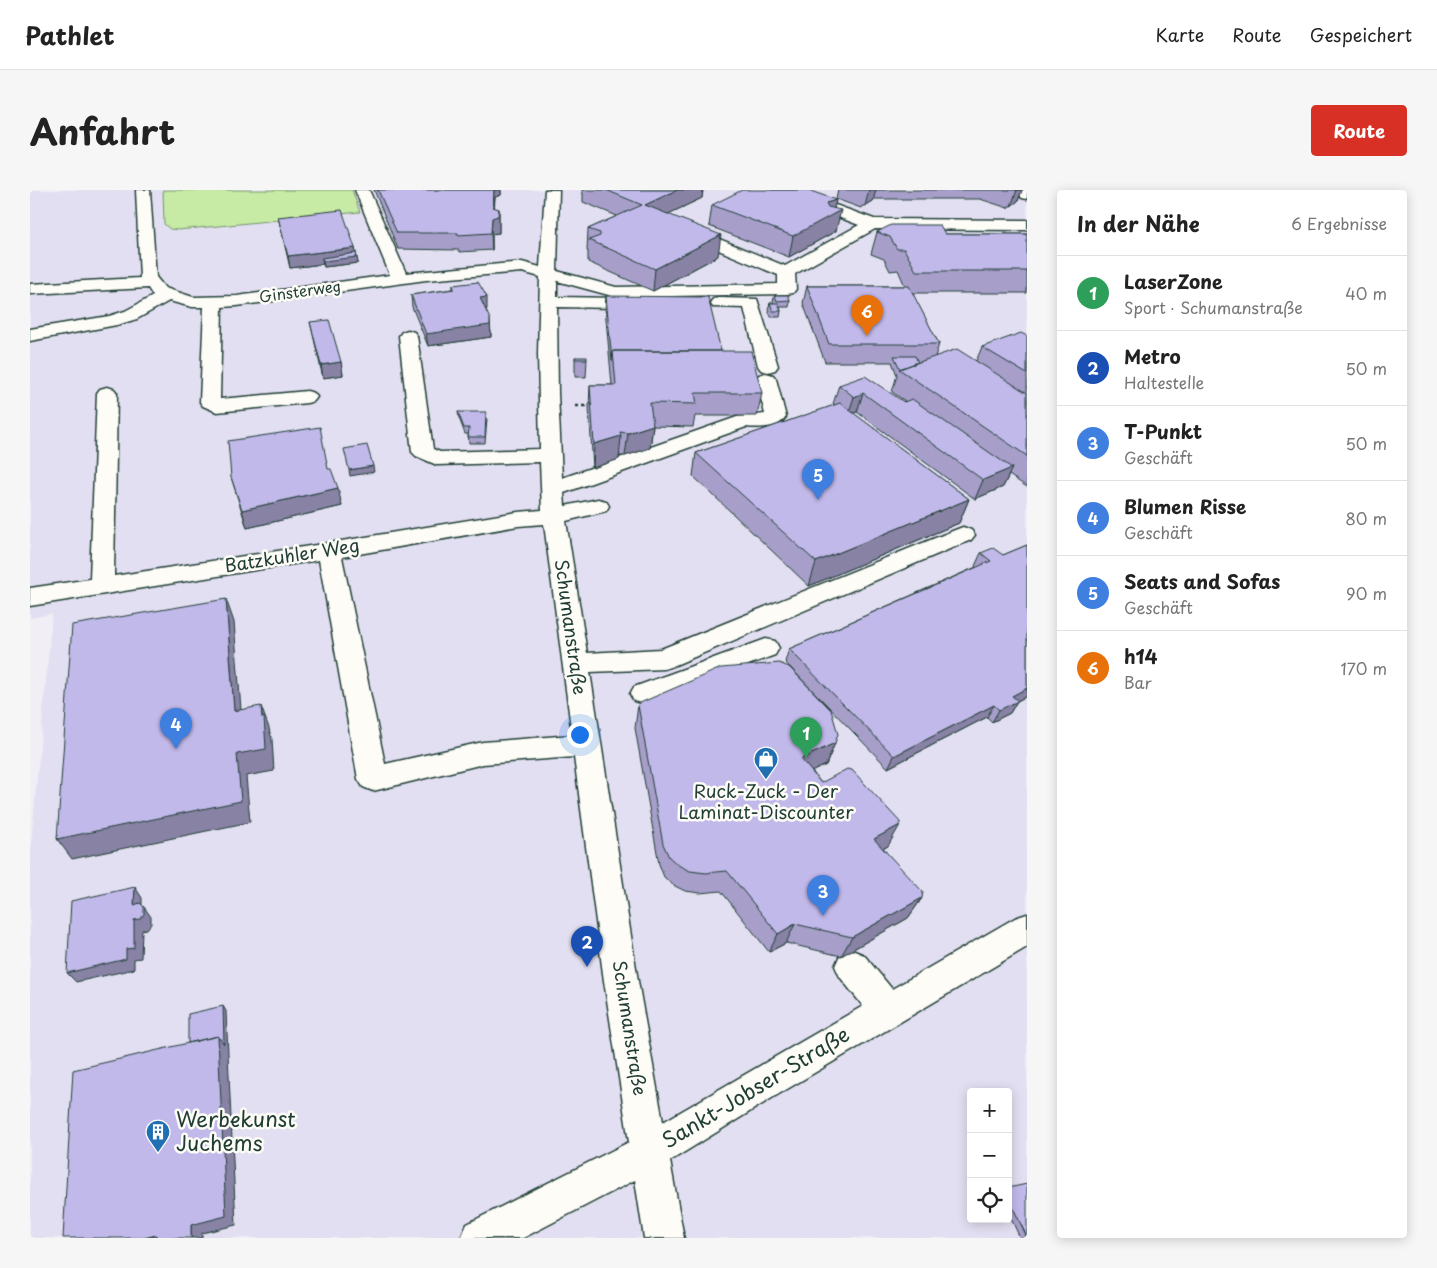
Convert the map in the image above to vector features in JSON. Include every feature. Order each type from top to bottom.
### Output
[{"type":"street","points":[[30,289],[151,283],[147,272],[143,190]]},
{"type":"street","points":[[362,190],[400,279]]},
{"type":"street","name":"Schumanstraße","points":[[552,190],[547,274],[550,455],[554,516],[621,981],[664,1238]]},
{"type":"street","points":[[780,190],[872,224],[1027,225]]},
{"type":"street","points":[[1023,190],[1027,195]]},
{"type":"street","points":[[669,224],[786,272],[872,224]]},
{"type":"street","name":"Ginsterweg","points":[[151,283],[159,292],[167,295],[192,302],[213,302],[400,279],[522,267],[616,292],[787,289],[786,272]]},
{"type":"street","points":[[30,335],[118,319],[131,315],[167,295]]},
{"type":"street","points":[[213,302],[210,402],[217,406],[307,397]]},
{"type":"street","points":[[548,302],[751,303],[776,417],[763,422],[744,421],[552,489]]},
{"type":"street","points":[[408,336],[423,452],[437,459],[550,455]]},
{"type":"street","points":[[102,585],[107,393]]},
{"type":"street","name":"Batzkuhler Weg","points":[[30,596],[329,551],[518,519],[554,516],[598,506]]},
{"type":"street","points":[[575,663],[664,659],[963,535]]},
{"type":"street","points":[[329,551],[373,779],[483,753],[587,746]]},
{"type":"street","points":[[644,694],[766,648]]},
{"type":"street","name":"Sankt-Jobser-Straße","points":[[481,1238],[650,1152],[759,1085],[1027,929]]},
{"type":"street","points":[[852,966],[888,1010]]},
{"type":"path","points":[[549,406],[601,406]]},
{"type":"shaded area","points":[[30,190],[1027,190],[1027,1238],[30,1238],[30,854],[52,614],[30,618]]},
{"type":"green space","points":[[163,190],[352,190],[360,212],[178,230],[170,229],[164,224]]},
{"type":"building","points":[[378,190],[494,190],[493,207],[499,209],[498,216],[492,218],[491,233],[458,235],[458,233],[397,233]]},
{"type":"building","points":[[606,190],[677,190],[645,205],[721,235],[655,269],[589,240],[600,236],[600,233],[588,229],[642,205]]},
{"type":"building","points":[[742,190],[808,190],[836,200],[826,203],[828,207],[841,210],[793,236],[712,205]]},
{"type":"building","points":[[342,210],[355,248],[288,256],[278,217]]},
{"type":"building","points":[[891,225],[940,225],[945,234],[1027,234],[1027,271],[916,271],[904,249],[897,249],[890,237],[877,232]]},
{"type":"building","points":[[356,253],[357,257],[323,261],[322,258]]},
{"type":"building","points":[[478,282],[487,297],[480,298],[490,319],[490,325],[426,334],[411,295],[454,289],[453,285]]},
{"type":"building","points":[[807,286],[909,286],[939,344],[829,344]]},
{"type":"building","points":[[775,295],[788,295],[790,300],[777,301]]},
{"type":"building","points":[[606,296],[708,297],[721,351],[613,351],[612,361]]},
{"type":"building","points":[[770,303],[778,303],[781,311],[773,311]]},
{"type":"building","points":[[329,320],[341,362],[321,365],[310,322]]},
{"type":"building","points":[[1021,333],[1027,336],[1027,374],[982,347]]},
{"type":"building","points":[[957,349],[1027,393],[1027,456],[899,369]]},
{"type":"building","points":[[613,351],[751,351],[762,393],[695,393],[697,404],[650,403],[653,425],[628,433],[620,432],[621,436],[594,444],[590,385],[616,385]]},
{"type":"building","points":[[894,356],[915,356],[918,362],[900,369]]},
{"type":"building","points":[[575,357],[587,357],[587,359],[575,359]]},
{"type":"building","points":[[865,376],[904,402],[912,399],[1012,468],[983,480],[863,393],[854,397],[839,385]]},
{"type":"building","points":[[840,403],[969,499],[816,562],[696,453]]},
{"type":"building","points":[[458,412],[486,412],[485,437],[468,437],[469,428],[464,428]]},
{"type":"building","points":[[320,427],[328,469],[331,469],[338,488],[242,510],[231,477],[228,441]]},
{"type":"building","points":[[367,445],[373,466],[349,470],[344,449]]},
{"type":"building","points":[[1027,545],[1027,688],[1012,696],[1018,701],[999,710],[994,705],[894,756],[789,649],[991,561],[981,553],[993,548],[1003,555]]},
{"type":"building","points":[[226,599],[234,711],[261,706],[262,718],[264,717],[266,749],[237,754],[241,801],[57,839],[72,625]]},
{"type":"building","points":[[779,663],[789,667],[831,710],[838,734],[835,743],[801,759],[821,783],[847,769],[852,770],[900,822],[900,825],[874,839],[923,892],[922,898],[852,937],[795,924],[778,934],[727,871],[706,873],[690,871],[678,865],[669,857],[663,844],[638,705],[721,668]]},
{"type":"building","points":[[135,887],[134,905],[140,903],[144,907],[144,914],[140,919],[134,920],[134,948],[126,949],[126,959],[67,973],[71,901]]},
{"type":"building","points":[[223,1006],[224,1044],[218,1036],[188,1043],[188,1014]]},
{"type":"building","name":"Werbekunst Juchems","points":[[218,1036],[226,1216],[191,1225],[191,1238],[156,1238],[156,1235],[144,1238],[63,1238],[73,1070]]},
{"type":"building","points":[[1027,1184],[1027,1237],[1012,1205],[1012,1187]]},
{"type":"place","name":"h14","points":[[867,336]]},
{"type":"place","name":"Seats and Sofas","points":[[818,500]]},
{"type":"place","name":"Blumen Risse","points":[[176,749]]},
{"type":"place","name":"LaserZone","points":[[806,758]]},
{"type":"place","name":"Ruck-Zuck - Der Laminat-Discounter","points":[[766,780]]},
{"type":"place","name":"T-Punkt","points":[[823,916]]},
{"type":"place","name":"Metro","points":[[587,967]]},
{"type":"place","name":"Werbekunst Juchems","points":[[158,1153]]}]
